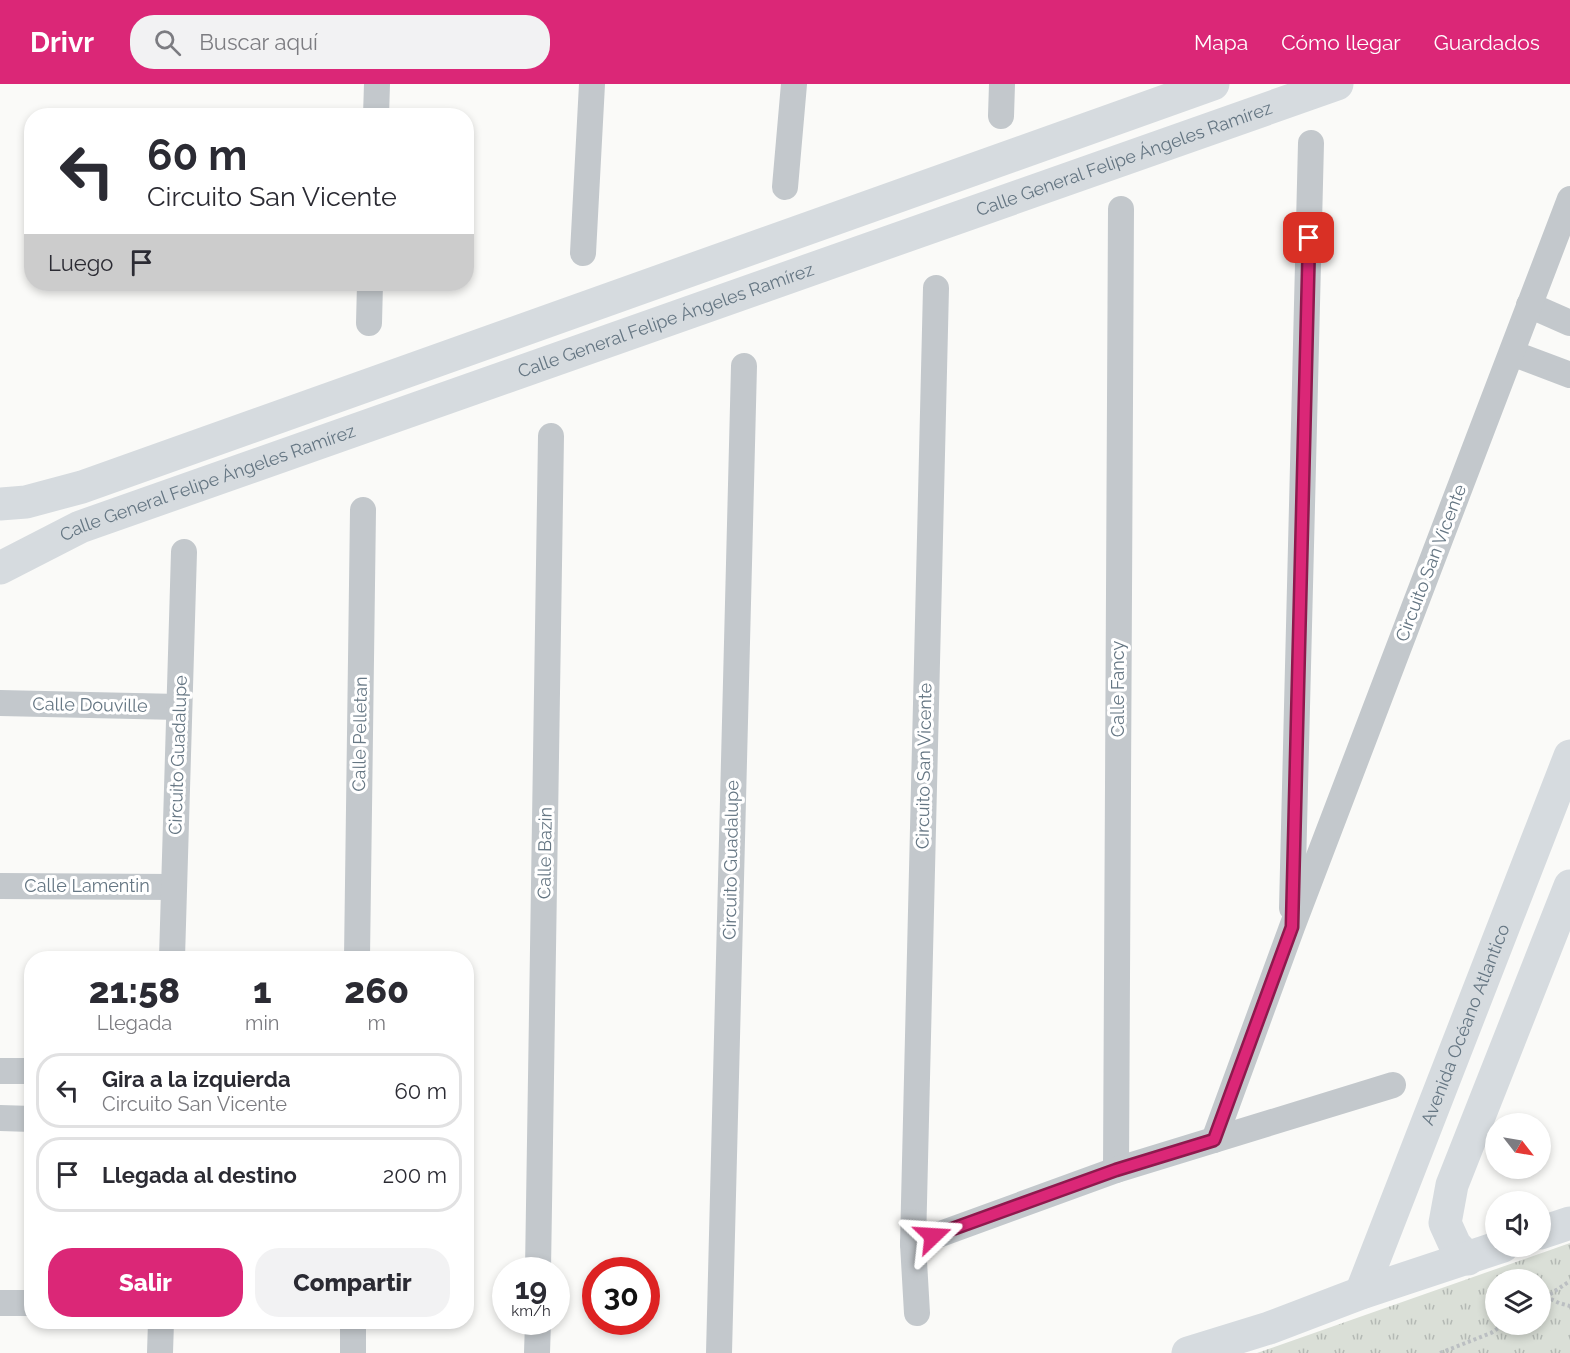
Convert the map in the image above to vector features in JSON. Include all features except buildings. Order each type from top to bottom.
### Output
[{"type":"street","points":[[376,108],[377,84]]},
{"type":"street","points":[[583,254],[592,84]]},
{"type":"street","points":[[785,187],[794,84]]},
{"type":"street","points":[[1001,116],[1002,84]]},
{"type":"street","name":"Calle General Felipe Ángeles Ramírez","points":[[0,568],[92,523],[1337,84]]},
{"type":"street","points":[[0,504],[26,502],[82,487],[1209,86],[1215,128]]},
{"type":"street","name":"Circuito San Vicente","points":[[1292,927],[1311,143]]},
{"type":"street","name":"Circuito San Vicente","points":[[1214,1140],[1292,927],[1570,199]]},
{"type":"street","name":"Calle Fancy","points":[[1116,1170],[1121,209]]},
{"type":"street","name":"Circuito San Vicente","points":[[917,1313],[913,1244],[936,288]]},
{"type":"street","points":[[369,323],[370,291]]},
{"type":"street","points":[[1529,305],[1570,323]]},
{"type":"street","points":[[1512,352],[1570,375]]},
{"type":"street","name":"Circuito Guadalupe","points":[[719,1353],[744,366]]},
{"type":"street","name":"Calle Bazin","points":[[538,1257],[551,436]]},
{"type":"street","name":"Calle Pelletan","points":[[357,951],[363,510]]},
{"type":"street","name":"Circuito Guadalupe","points":[[172,951],[184,552]]},
{"type":"street","name":"Calle Douville","points":[[0,703],[179,707]]},
{"type":"street","name":"Avenida Océano Atlantico","points":[[1361,1293],[1570,756]]},
{"type":"street","name":"Calle Lamentin","points":[[0,886],[174,886]]},
{"type":"street","points":[[1468,1259],[1455,1245],[1445,1223],[1452,1185],[1570,886]]},
{"type":"street","points":[[0,1071],[24,1071]]},
{"type":"street","points":[[913,1244],[1116,1170],[1393,1085]]},
{"type":"street","points":[[0,1118],[24,1119]]},
{"type":"street","points":[[1551,1229],[1570,1223]]},
{"type":"street","points":[[1188,1353],[1269,1328],[1361,1293],[1485,1253]]},
{"type":"street","points":[[0,1303],[24,1303]]},
{"type":"street","points":[[160,1353],[161,1329]]},
{"type":"street","points":[[353,1329],[353,1353]]},
{"type":"street","points":[[537,1353],[538,1335]]},
{"type":"path","points":[[1551,1294],[1570,1281]]},
{"type":"path","points":[[1551,1299],[1570,1306]]},
{"type":"path","points":[[1440,1353],[1488,1335]]},
{"type":"green space","points":[[1570,1243],[1570,1353],[1257,1353],[1485,1273],[1485,1335],[1551,1335],[1551,1269],[1496,1269],[1530,1257],[1551,1257],[1551,1250]]},
{"type":"route","points":[[933,1236],[1116,1170],[1214,1140],[1292,927],[1309,238]]}]
